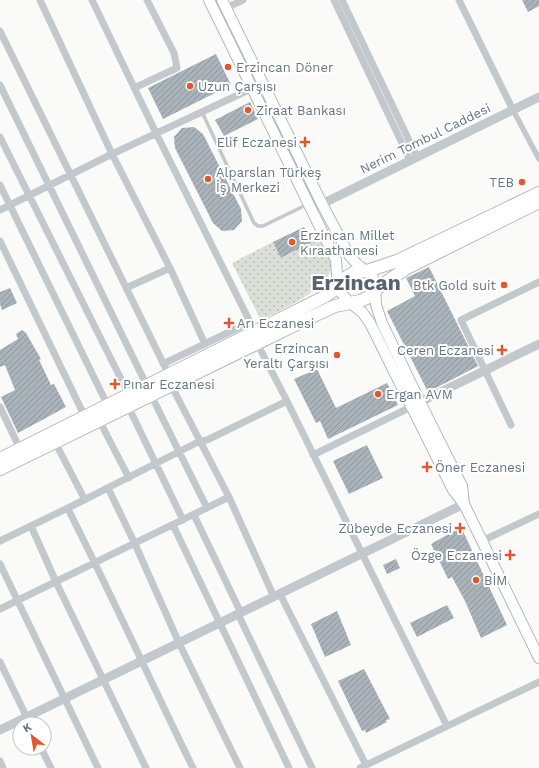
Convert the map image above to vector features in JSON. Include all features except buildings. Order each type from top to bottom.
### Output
[{"type":"main road","points":[[209,0],[336,260],[338,286],[342,294],[349,302],[362,312],[370,323],[415,405]]},
{"type":"main road","points":[[224,4],[322,204],[349,255],[358,265],[372,276],[375,283],[376,305],[415,405],[454,490],[464,504],[539,658]]},
{"type":"main road","points":[[0,459],[108,406],[128,400],[170,380],[254,332],[324,297],[338,286],[345,278],[355,272],[367,271],[397,260],[539,193]]},
{"type":"main road","points":[[254,332],[335,306],[360,301],[369,297],[375,290],[405,269],[539,202]]},
{"type":"main road","points":[[0,469],[99,420],[128,400]]},
{"type":"street","points":[[40,0],[112,154],[170,268],[205,344]]},
{"type":"street","points":[[92,0],[313,455],[447,726]]},
{"type":"street","points":[[134,88],[177,68],[174,53],[148,0]]},
{"type":"street","points":[[224,4],[243,0]]},
{"type":"street","points":[[334,0],[414,158]]},
{"type":"street","points":[[342,0],[414,158]]},
{"type":"street","points":[[459,0],[513,110],[539,159]]},
{"type":"street","points":[[0,31],[200,442],[229,497],[363,767],[539,682]]},
{"type":"street","points":[[0,85],[207,508]]},
{"type":"street","points":[[0,210],[112,154],[253,88]]},
{"type":"street","name":"Nerim Tombul Caddesi","points":[[322,204],[539,97]]},
{"type":"street","points":[[0,137],[128,400],[156,464],[183,520]]},
{"type":"street","points":[[0,185],[108,406]]},
{"type":"street","points":[[0,242],[85,417]]},
{"type":"street","points":[[126,288],[170,268]]},
{"type":"street","points":[[512,424],[461,320],[539,282]]},
{"type":"street","points":[[163,364],[205,344],[254,332]]},
{"type":"street","points":[[313,455],[539,344]]},
{"type":"street","points":[[0,541],[68,509],[179,452],[287,401]]},
{"type":"street","points":[[0,407],[20,449]]},
{"type":"street","points":[[99,420],[129,478]]},
{"type":"street","points":[[55,442],[85,500]]},
{"type":"street","points":[[108,488],[240,768]]},
{"type":"street","points":[[0,609],[229,497]]},
{"type":"street","points":[[35,716],[64,698],[464,504]]},
{"type":"street","points":[[68,509],[193,768]]},
{"type":"street","points":[[482,541],[539,514]]},
{"type":"street","points":[[194,515],[312,768]]},
{"type":"street","points":[[173,525],[289,768]]},
{"type":"street","points":[[31,526],[56,582],[146,768]]},
{"type":"street","points":[[0,564],[98,768]]},
{"type":"street","points":[[0,662],[26,716]]},
{"type":"street","points":[[0,730],[12,726]]},
{"type":"street","points":[[45,756],[51,768]]},
{"type":"street","points":[[0,761],[3,768]]},
{"type":"lane","points":[[202,112],[254,223],[258,226],[263,226],[309,204]]},
{"type":"shaded area","points":[[317,230],[327,249],[331,261],[330,271],[325,280],[293,304],[261,320],[232,263],[273,242],[282,258],[312,242],[308,234]]},
{"type":"place","name":"Erzincan Döner","points":[[228,67]]},
{"type":"place","name":"Uzun Çarşısı","points":[[190,86]]},
{"type":"place","name":"Ziraat Bankası","points":[[248,110]]},
{"type":"place","name":"Elif Eczanesi","points":[[305,142]]},
{"type":"place","name":"Alparslan Türkeş İş Merkezi","points":[[208,179]]},
{"type":"place","name":"TEB","points":[[522,182]]},
{"type":"place","name":"Erzincan Millet Kıraathanesi","points":[[292,242]]},
{"type":"place","name":"Btk Gold suit","points":[[504,285]]},
{"type":"place","name":"Arı Eczanesi","points":[[229,323]]},
{"type":"place","name":"Ceren Eczanesi","points":[[502,350]]},
{"type":"place","name":"Erzincan Yeraltı Çarşısı","points":[[337,355]]},
{"type":"place","name":"Pınar Eczanesi","points":[[115,384]]},
{"type":"place","name":"Ergan AVM","points":[[378,394]]},
{"type":"place","name":"Öner Eczanesi","points":[[427,467]]},
{"type":"place","name":"Zübeyde Eczanesi","points":[[460,528]]},
{"type":"place","name":"Özge Eczanesi","points":[[510,555]]},
{"type":"place","name":"BİM","points":[[476,580]]},
{"type":"district","name":"Erzincan","points":[[356,283]]}]
